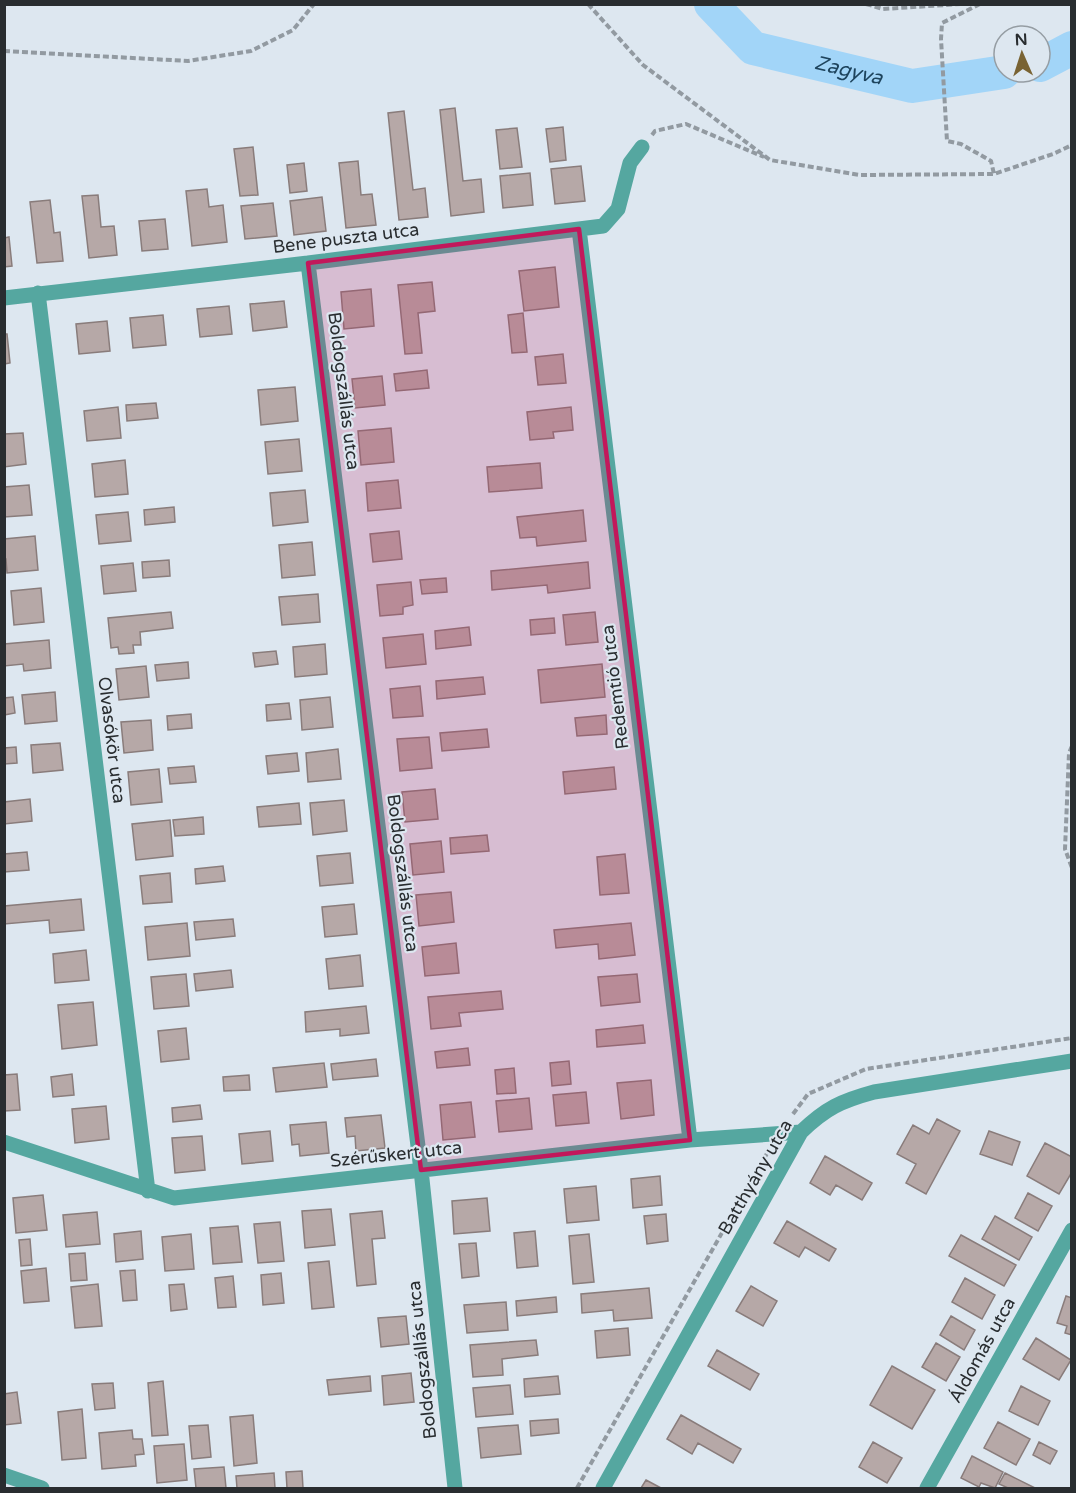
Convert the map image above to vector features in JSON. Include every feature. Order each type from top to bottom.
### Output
[{"type":"street","name":"Bene puszta utca","points":[[4,298],[603,226],[618,209],[630,163],[642,147]]},
{"type":"street","name":"Redemtió utca","points":[[579,228],[690,1140]]},
{"type":"street","name":"Boldogszállás utca","points":[[308,263],[421,1170],[455,1488]]},
{"type":"street","name":"Olvasókör utca","points":[[38,293],[148,1191]]},
{"type":"street","name":"Batthyány utca","points":[[603,1488],[801,1132],[818,1115],[843,1101],[874,1092],[1071,1061]]},
{"type":"street","name":"Szérűskert utca","points":[[4,1142],[174,1198],[690,1140],[801,1132]]},
{"type":"street","name":"Áldomás utca","points":[[927,1488],[1071,1230]]},
{"type":"street","points":[[4,1475],[42,1488]]},
{"type":"path","points":[[4,51],[188,61],[251,51],[293,30],[314,4]]},
{"type":"path","points":[[588,4],[643,65],[771,160]]},
{"type":"path","points":[[866,4],[883,9],[961,4]]},
{"type":"path","points":[[980,4],[942,24],[947,141],[961,144],[991,161],[994,174]]},
{"type":"path","points":[[642,147],[655,131],[686,124],[771,160],[860,175],[994,174],[1053,154],[1071,145]]},
{"type":"path","points":[[1071,746],[1065,849],[1071,868]]},
{"type":"highlighted area","points":[[579,229],[690,1140],[421,1170],[308,263]]},
{"type":"building","points":[[455,108],[463,181],[481,179],[484,212],[451,216],[440,110]]},
{"type":"building","points":[[404,111],[413,190],[425,188],[428,217],[399,220],[388,113]]},
{"type":"building","points":[[563,127],[566,160],[550,162],[546,129]]},
{"type":"building","points":[[517,128],[522,167],[500,169],[496,130]]},
{"type":"building","points":[[253,147],[258,195],[240,196],[234,149]]},
{"type":"building","points":[[358,161],[361,195],[372,194],[376,225],[346,228],[339,163]]},
{"type":"building","points":[[304,163],[307,191],[290,193],[287,165]]},
{"type":"building","points":[[581,166],[585,201],[555,204],[551,169]]},
{"type":"building","points":[[530,173],[533,205],[503,208],[500,176]]},
{"type":"building","points":[[207,189],[209,207],[223,205],[227,242],[192,246],[186,191]]},
{"type":"building","points":[[98,195],[101,227],[114,226],[117,255],[89,258],[82,196]]},
{"type":"building","points":[[322,197],[326,231],[294,235],[290,201]]},
{"type":"building","points":[[50,200],[54,233],[60,232],[63,261],[37,263],[30,202]]},
{"type":"building","points":[[273,203],[277,236],[245,239],[241,206]]},
{"type":"building","points":[[165,219],[168,249],[142,251],[139,221]]},
{"type":"building","points":[[9,237],[12,266],[4,267],[4,238]]},
{"type":"building","points":[[555,267],[559,307],[524,311],[519,271]]},
{"type":"building","points":[[432,282],[435,311],[418,313],[422,353],[405,354],[398,285]]},
{"type":"building","points":[[371,289],[374,326],[344,329],[341,292]]},
{"type":"building","points":[[284,301],[287,327],[253,331],[250,304]]},
{"type":"building","points":[[229,306],[232,334],[200,337],[197,309]]},
{"type":"building","points":[[523,313],[527,352],[512,353],[508,315]]},
{"type":"building","points":[[163,315],[166,345],[133,348],[130,318]]},
{"type":"building","points":[[107,321],[110,351],[79,354],[76,324]]},
{"type":"building","points":[[4,334],[7,334],[10,363],[4,364]]},
{"type":"building","points":[[563,354],[566,383],[538,385],[535,357]]},
{"type":"building","points":[[427,370],[429,388],[396,391],[394,374]]},
{"type":"building","points":[[382,376],[385,405],[355,408],[352,379]]},
{"type":"building","points":[[295,387],[298,421],[261,425],[258,390]]},
{"type":"building","points":[[156,403],[158,418],[127,421],[126,405]]},
{"type":"building","points":[[118,407],[121,438],[87,441],[84,411]]},
{"type":"building","points":[[571,407],[573,430],[553,432],[554,438],[530,440],[527,412]]},
{"type":"building","points":[[391,428],[394,462],[361,465],[358,431]]},
{"type":"building","points":[[23,433],[26,464],[4,467],[4,434]]},
{"type":"building","points":[[299,439],[302,471],[268,474],[265,442]]},
{"type":"building","points":[[125,460],[128,494],[95,497],[92,464]]},
{"type":"building","points":[[540,463],[542,488],[489,492],[487,467]]},
{"type":"building","points":[[398,480],[401,508],[368,511],[366,483]]},
{"type":"building","points":[[29,485],[32,515],[4,517],[4,487]]},
{"type":"building","points":[[305,490],[308,522],[273,526],[270,493]]},
{"type":"building","points":[[174,507],[175,522],[145,525],[144,510]]},
{"type":"building","points":[[583,510],[586,541],[537,546],[536,537],[520,538],[517,517]]},
{"type":"building","points":[[128,512],[131,541],[99,544],[96,515]]},
{"type":"building","points":[[399,531],[402,559],[373,562],[370,534]]},
{"type":"building","points":[[35,536],[38,570],[7,573],[4,539]]},
{"type":"building","points":[[312,542],[315,575],[282,578],[279,545]]},
{"type":"building","points":[[169,560],[170,576],[143,578],[142,562]]},
{"type":"building","points":[[588,562],[590,588],[548,593],[547,585],[492,590],[491,571]]},
{"type":"building","points":[[133,563],[136,591],[104,594],[101,566]]},
{"type":"building","points":[[446,578],[447,592],[422,594],[420,580]]},
{"type":"building","points":[[411,582],[413,605],[403,607],[403,614],[380,616],[377,585]]},
{"type":"building","points":[[41,588],[44,622],[14,625],[11,591]]},
{"type":"building","points":[[318,594],[320,622],[282,625],[279,597]]},
{"type":"building","points":[[171,612],[173,628],[140,632],[141,645],[133,645],[134,653],[119,654],[118,647],[111,648],[108,618]]},
{"type":"building","points":[[595,612],[598,642],[566,645],[563,615]]},
{"type":"building","points":[[554,618],[555,633],[531,635],[530,620]]},
{"type":"building","points":[[469,627],[471,645],[436,649],[435,631]]},
{"type":"building","points":[[423,634],[426,664],[386,668],[383,638]]},
{"type":"building","points":[[49,640],[51,668],[24,671],[23,664],[4,666],[4,644]]},
{"type":"building","points":[[325,644],[327,674],[295,677],[293,647]]},
{"type":"building","points":[[276,651],[278,664],[255,667],[253,653]]},
{"type":"building","points":[[188,662],[189,678],[157,681],[155,665]]},
{"type":"building","points":[[602,664],[605,697],[541,703],[538,670]]},
{"type":"building","points":[[146,666],[149,697],[119,700],[116,669]]},
{"type":"building","points":[[483,677],[485,694],[437,699],[436,681]]},
{"type":"building","points":[[420,686],[423,716],[393,718],[390,689]]},
{"type":"building","points":[[55,692],[57,721],[25,724],[22,695]]},
{"type":"building","points":[[13,697],[15,713],[4,715],[4,698]]},
{"type":"building","points":[[330,697],[333,727],[302,730],[300,700]]},
{"type":"building","points":[[289,703],[291,719],[267,721],[266,705]]},
{"type":"building","points":[[191,714],[192,728],[168,730],[167,716]]},
{"type":"building","points":[[606,715],[607,734],[577,736],[575,718]]},
{"type":"building","points":[[151,720],[153,750],[124,753],[121,722]]},
{"type":"building","points":[[487,729],[489,747],[442,751],[440,733]]},
{"type":"building","points":[[429,737],[432,768],[400,771],[397,739]]},
{"type":"building","points":[[60,743],[63,770],[33,773],[31,745]]},
{"type":"building","points":[[16,747],[17,763],[4,764],[4,748]]},
{"type":"building","points":[[338,749],[341,779],[308,782],[306,753]]},
{"type":"building","points":[[297,753],[299,771],[268,774],[266,756]]},
{"type":"building","points":[[194,766],[196,782],[170,784],[168,768]]},
{"type":"building","points":[[614,767],[616,789],[565,794],[563,772]]},
{"type":"building","points":[[159,769],[162,802],[131,805],[128,772]]},
{"type":"building","points":[[435,789],[438,819],[405,822],[402,792]]},
{"type":"building","points":[[30,799],[32,821],[4,824],[4,802]]},
{"type":"building","points":[[344,800],[347,831],[313,835],[310,803]]},
{"type":"building","points":[[299,803],[301,824],[259,827],[257,807]]},
{"type":"building","points":[[203,817],[204,834],[175,836],[173,820]]},
{"type":"building","points":[[170,820],[173,856],[136,860],[132,824]]},
{"type":"building","points":[[487,835],[489,851],[451,854],[450,838]]},
{"type":"building","points":[[441,841],[444,872],[413,875],[410,844]]},
{"type":"building","points":[[27,852],[29,870],[4,872],[4,854]]},
{"type":"building","points":[[350,853],[353,883],[320,886],[317,856]]},
{"type":"building","points":[[625,854],[629,893],[600,895],[597,857]]},
{"type":"building","points":[[223,866],[225,881],[196,884],[195,869]]},
{"type":"building","points":[[170,873],[172,902],[143,904],[140,876]]},
{"type":"building","points":[[451,892],[454,922],[419,926],[416,895]]},
{"type":"building","points":[[81,899],[84,930],[50,933],[49,920],[4,924],[4,906]]},
{"type":"building","points":[[354,904],[357,934],[325,937],[322,907]]},
{"type":"building","points":[[233,919],[235,936],[196,940],[194,922]]},
{"type":"building","points":[[187,923],[190,956],[148,960],[145,927]]},
{"type":"building","points":[[631,923],[635,955],[599,959],[598,944],[556,948],[554,930]]},
{"type":"building","points":[[456,943],[459,973],[425,976],[422,947]]},
{"type":"building","points":[[86,950],[89,980],[55,983],[53,954]]},
{"type":"building","points":[[360,955],[363,986],[329,989],[326,959]]},
{"type":"building","points":[[231,970],[233,987],[196,991],[194,974]]},
{"type":"building","points":[[186,974],[189,1006],[154,1009],[151,977]]},
{"type":"building","points":[[637,974],[640,1002],[601,1006],[598,977]]},
{"type":"building","points":[[501,991],[503,1009],[459,1013],[461,1026],[431,1029],[428,997]]},
{"type":"building","points":[[93,1002],[97,1045],[62,1049],[58,1005]]},
{"type":"building","points":[[366,1006],[369,1033],[340,1036],[340,1029],[306,1032],[305,1012]]},
{"type":"building","points":[[643,1025],[645,1043],[597,1047],[596,1030]]},
{"type":"building","points":[[186,1028],[189,1059],[161,1062],[158,1031]]},
{"type":"building","points":[[468,1048],[470,1065],[437,1068],[435,1052]]},
{"type":"building","points":[[376,1059],[378,1076],[333,1080],[331,1064]]},
{"type":"building","points":[[569,1061],[571,1084],[552,1086],[550,1063]]},
{"type":"building","points":[[324,1063],[327,1087],[276,1092],[273,1068]]},
{"type":"building","points":[[514,1068],[516,1093],[497,1094],[495,1070]]},
{"type":"building","points":[[17,1074],[20,1110],[4,1111],[4,1075]]},
{"type":"building","points":[[72,1074],[74,1095],[53,1097],[51,1077]]},
{"type":"building","points":[[249,1075],[250,1090],[224,1091],[223,1077]]},
{"type":"building","points":[[651,1080],[654,1115],[621,1119],[617,1083]]},
{"type":"building","points":[[586,1092],[589,1123],[556,1126],[553,1095]]},
{"type":"building","points":[[529,1098],[532,1129],[499,1132],[496,1101]]},
{"type":"building","points":[[471,1102],[475,1137],[443,1140],[440,1105]]},
{"type":"building","points":[[200,1105],[202,1119],[173,1122],[172,1108]]},
{"type":"building","points":[[106,1106],[109,1139],[75,1143],[72,1109]]},
{"type":"building","points":[[381,1115],[385,1148],[356,1151],[355,1136],[347,1137],[345,1118]]},
{"type":"building","points":[[937,1119],[960,1131],[926,1194],[906,1183],[916,1164],[897,1154],[913,1125],[929,1134]]},
{"type":"building","points":[[326,1122],[329,1153],[300,1156],[299,1144],[292,1145],[290,1125]]},
{"type":"building","points":[[270,1131],[273,1161],[242,1164],[239,1134]]},
{"type":"building","points":[[989,1131],[1020,1142],[1012,1165],[980,1154]]},
{"type":"building","points":[[202,1136],[205,1170],[175,1173],[172,1138]]},
{"type":"building","points":[[1045,1143],[1072,1157],[1072,1172],[1059,1194],[1027,1176]]},
{"type":"building","points":[[825,1156],[872,1183],[862,1200],[836,1185],[830,1195],[810,1183]]},
{"type":"building","points":[[660,1176],[662,1205],[633,1208],[631,1179]]},
{"type":"building","points":[[596,1186],[599,1220],[567,1223],[564,1189]]},
{"type":"building","points":[[1028,1193],[1052,1206],[1038,1231],[1015,1218]]},
{"type":"building","points":[[43,1195],[47,1230],[16,1233],[13,1198]]},
{"type":"building","points":[[487,1198],[490,1231],[454,1234],[452,1201]]},
{"type":"building","points":[[331,1209],[335,1245],[305,1248],[302,1211]]},
{"type":"building","points":[[382,1211],[385,1238],[372,1239],[376,1284],[357,1286],[350,1214]]},
{"type":"building","points":[[97,1212],[100,1244],[66,1247],[63,1215]]},
{"type":"building","points":[[666,1214],[668,1241],[647,1244],[644,1216]]},
{"type":"building","points":[[995,1216],[1032,1237],[1019,1260],[982,1239]]},
{"type":"building","points":[[787,1221],[836,1249],[829,1261],[805,1247],[799,1257],[774,1243]]},
{"type":"building","points":[[280,1222],[284,1261],[258,1263],[254,1224]]},
{"type":"building","points":[[238,1226],[242,1262],[213,1264],[210,1228]]},
{"type":"building","points":[[141,1231],[143,1259],[116,1262],[114,1234]]},
{"type":"building","points":[[535,1231],[538,1266],[517,1268],[514,1233]]},
{"type":"building","points":[[191,1234],[194,1269],[165,1271],[162,1237]]},
{"type":"building","points":[[589,1234],[594,1282],[573,1284],[569,1236]]},
{"type":"building","points":[[961,1235],[1016,1265],[1004,1286],[949,1256]]},
{"type":"building","points":[[30,1239],[32,1265],[21,1266],[19,1240]]},
{"type":"building","points":[[476,1243],[479,1276],[462,1278],[459,1244]]},
{"type":"building","points":[[85,1253],[87,1280],[71,1281],[69,1254]]},
{"type":"building","points":[[329,1261],[334,1307],[312,1309],[308,1263]]},
{"type":"building","points":[[46,1268],[49,1301],[24,1303],[21,1271]]},
{"type":"building","points":[[135,1270],[137,1300],[123,1301],[120,1271]]},
{"type":"building","points":[[281,1273],[284,1303],[263,1305],[261,1275]]},
{"type":"building","points":[[233,1276],[236,1307],[218,1308],[215,1278]]},
{"type":"building","points":[[965,1278],[995,1295],[982,1319],[952,1302]]},
{"type":"building","points":[[98,1284],[102,1326],[75,1328],[71,1287]]},
{"type":"building","points":[[184,1284],[187,1309],[171,1311],[169,1285]]},
{"type":"building","points":[[751,1286],[777,1301],[763,1326],[736,1311]]},
{"type":"building","points":[[649,1288],[652,1318],[614,1321],[613,1310],[582,1313],[581,1294]]},
{"type":"building","points":[[1066,1296],[1072,1298],[1072,1335],[1065,1333],[1067,1326],[1057,1323]]},
{"type":"building","points":[[556,1297],[557,1312],[517,1316],[516,1301]]},
{"type":"building","points":[[506,1302],[508,1330],[467,1333],[464,1305]]},
{"type":"building","points":[[406,1316],[409,1344],[381,1347],[378,1318]]},
{"type":"building","points":[[951,1316],[975,1330],[964,1350],[940,1335]]},
{"type":"building","points":[[628,1328],[630,1355],[597,1358],[595,1331]]},
{"type":"building","points":[[1036,1338],[1071,1360],[1059,1380],[1023,1359]]},
{"type":"building","points":[[536,1340],[538,1355],[502,1359],[503,1375],[473,1377],[470,1345]]},
{"type":"building","points":[[936,1343],[960,1357],[946,1381],[922,1367]]},
{"type":"building","points":[[717,1350],[759,1374],[750,1390],[708,1366]]},
{"type":"building","points":[[892,1366],[935,1390],[912,1429],[870,1405]]},
{"type":"building","points":[[411,1373],[414,1402],[384,1405],[382,1376]]},
{"type":"building","points":[[370,1376],[371,1391],[329,1395],[327,1380]]},
{"type":"building","points":[[558,1376],[560,1394],[525,1397],[524,1379]]},
{"type":"building","points":[[163,1381],[168,1435],[152,1436],[148,1383]]},
{"type":"building","points":[[113,1383],[115,1408],[95,1410],[92,1384]]},
{"type":"building","points":[[510,1385],[513,1414],[476,1417],[473,1388]]},
{"type":"building","points":[[1021,1386],[1050,1401],[1038,1425],[1009,1411]]},
{"type":"building","points":[[17,1392],[21,1423],[4,1425],[4,1394]]},
{"type":"building","points":[[82,1409],[86,1458],[62,1460],[58,1412]]},
{"type":"building","points":[[253,1415],[257,1463],[234,1466],[230,1417]]},
{"type":"building","points":[[681,1415],[741,1449],[733,1463],[698,1443],[692,1454],[667,1439]]},
{"type":"building","points":[[558,1419],[559,1433],[531,1436],[530,1421]]},
{"type":"building","points":[[998,1422],[1030,1439],[1016,1465],[984,1448]]},
{"type":"building","points":[[208,1425],[211,1457],[192,1459],[189,1426]]},
{"type":"building","points":[[518,1425],[521,1454],[481,1458],[478,1428]]},
{"type":"building","points":[[132,1430],[133,1439],[142,1439],[144,1454],[135,1455],[136,1466],[102,1469],[99,1433]]},
{"type":"building","points":[[873,1442],[902,1458],[887,1483],[859,1467]]},
{"type":"building","points":[[1039,1442],[1057,1451],[1050,1464],[1033,1455]]},
{"type":"building","points":[[184,1444],[187,1480],[157,1483],[154,1446]]},
{"type":"building","points":[[972,1456],[1003,1472],[995,1488],[981,1483],[979,1487],[961,1478]]},
{"type":"building","points":[[224,1467],[226,1488],[196,1488],[194,1469]]},
{"type":"building","points":[[302,1471],[303,1488],[287,1488],[286,1472]]},
{"type":"building","points":[[274,1473],[275,1488],[237,1488],[236,1476]]},
{"type":"building","points":[[1005,1473],[1035,1488],[1008,1488],[999,1484]]},
{"type":"building","points":[[646,1480],[661,1488],[641,1488]]},
{"type":"waterway","name":"Zagyva","points":[[711,4],[753,48],[912,86],[992,74]]},
{"type":"waterway","name":"Zagyva","points":[[1052,59],[1072,48]]}]
